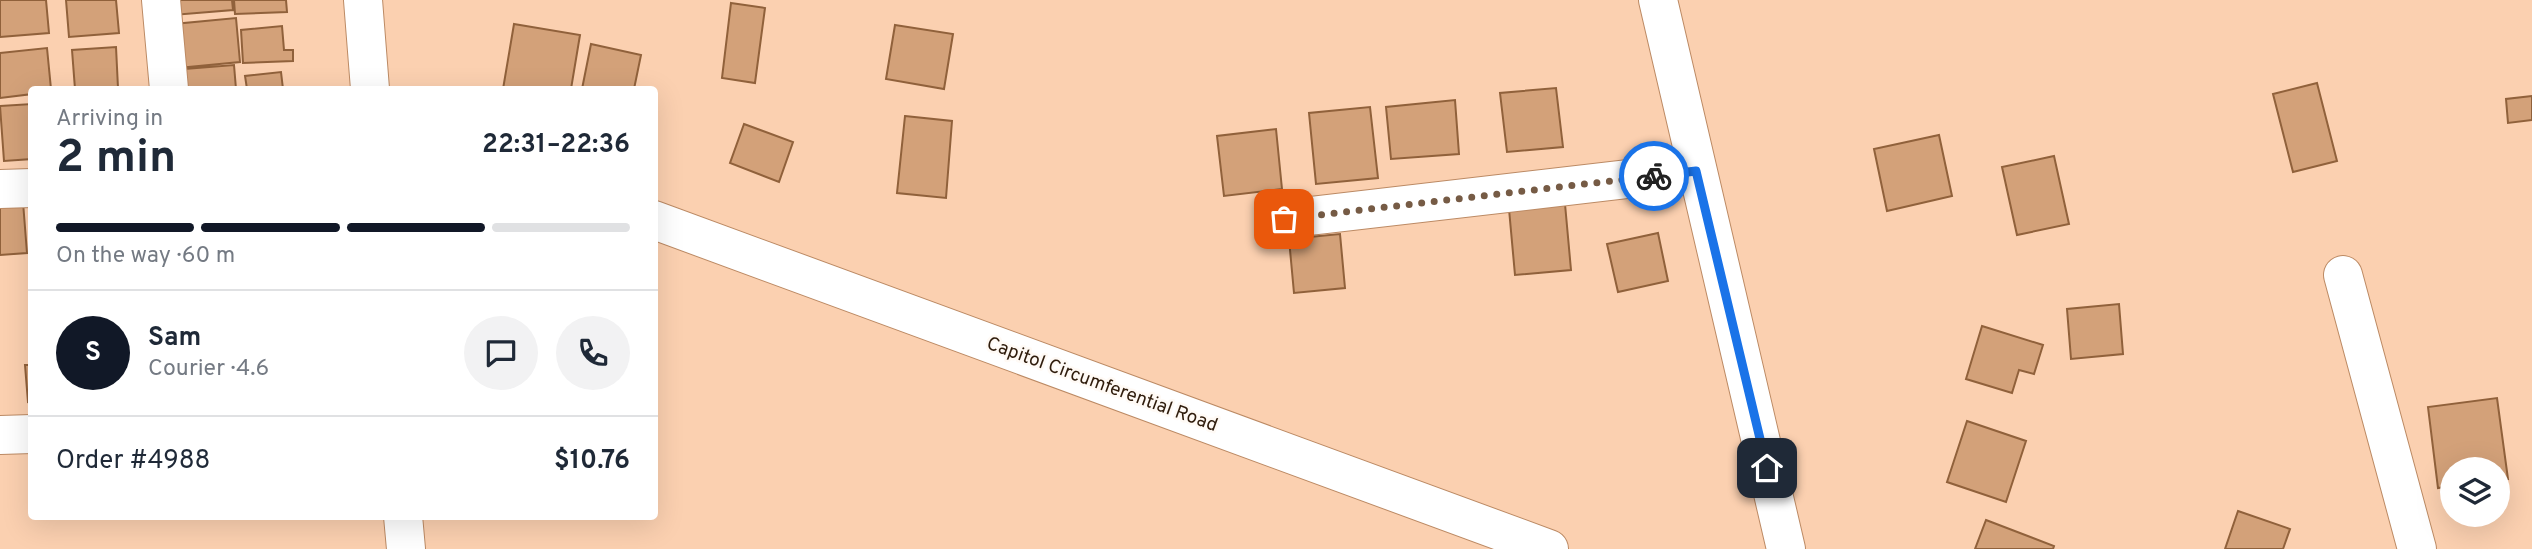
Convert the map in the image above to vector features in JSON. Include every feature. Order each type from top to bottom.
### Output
[{"type":"street","points":[[161,0],[169,86]]},
{"type":"street","points":[[363,0],[370,86]]},
{"type":"street","points":[[1658,0],[1786,549]]},
{"type":"street","points":[[1284,219],[1696,171]]},
{"type":"street","points":[[0,189],[28,188]]},
{"type":"street","name":"Capitol Circumferential Road","points":[[658,221],[1549,549]]},
{"type":"street","points":[[2343,275],[2417,549]]},
{"type":"street","points":[[0,435],[28,434]]},
{"type":"street","points":[[403,520],[405,549]]},
{"type":"building","points":[[0,0],[46,0],[49,33],[0,37]]},
{"type":"building","points":[[66,0],[116,0],[119,33],[69,37]]},
{"type":"building","points":[[172,0],[232,0],[233,10],[173,15]]},
{"type":"building","points":[[234,0],[286,0],[287,12],[235,14]]},
{"type":"building","points":[[731,3],[765,8],[755,83],[722,78]]},
{"type":"building","points":[[236,18],[240,62],[178,68],[174,24]]},
{"type":"building","points":[[514,24],[580,35],[572,86],[504,86]]},
{"type":"building","points":[[895,25],[953,34],[944,89],[886,79]]},
{"type":"building","points":[[282,26],[284,50],[293,50],[293,61],[243,63],[241,30]]},
{"type":"building","points":[[591,44],[641,55],[635,86],[583,86]]},
{"type":"building","points":[[116,47],[118,86],[75,86],[72,50]]},
{"type":"building","points":[[47,48],[51,86],[28,86],[28,94],[0,98],[0,53]]},
{"type":"building","points":[[234,65],[236,86],[174,86],[172,70]]},
{"type":"building","points":[[281,72],[283,86],[247,86],[245,76]]},
{"type":"building","points":[[2317,83],[2337,161],[2293,172],[2273,94]]},
{"type":"building","points":[[1556,88],[1563,147],[1507,152],[1500,93]]},
{"type":"building","points":[[2532,96],[2532,120],[2508,123],[2506,99]]},
{"type":"building","points":[[1455,100],[1459,154],[1391,159],[1386,107]]},
{"type":"building","points":[[28,104],[28,159],[4,161],[0,106]]},
{"type":"building","points":[[1370,107],[1378,178],[1316,184],[1309,113]]},
{"type":"building","points":[[905,116],[952,121],[946,198],[897,193]]},
{"type":"building","points":[[744,124],[793,142],[779,182],[730,163]]},
{"type":"building","points":[[1276,129],[1282,189],[1224,196],[1217,136]]},
{"type":"building","points":[[1939,135],[1952,196],[1887,211],[1874,149]]},
{"type":"building","points":[[2054,156],[2069,224],[2017,235],[2002,167]]},
{"type":"building","points":[[23,202],[27,253],[0,255],[0,204]]},
{"type":"building","points":[[1565,204],[1571,270],[1515,275],[1509,209]]},
{"type":"building","points":[[1658,233],[1668,281],[1618,292],[1607,244]]},
{"type":"building","points":[[1340,234],[1345,288],[1294,293],[1289,239]]},
{"type":"building","points":[[2119,304],[2123,354],[2071,359],[2067,309]]},
{"type":"building","points":[[1982,326],[2043,345],[2034,374],[2019,370],[2012,393],[1966,379]]},
{"type":"building","points":[[25,365],[28,365],[28,402]]},
{"type":"building","points":[[2497,398],[2505,457],[2440,457],[2438,488],[2428,407]]},
{"type":"building","points":[[1967,421],[2026,441],[2006,502],[1947,482]]},
{"type":"building","points":[[2238,511],[2290,529],[2283,549],[2225,549]]},
{"type":"building","points":[[1986,520],[2054,546],[2053,549],[1975,549]]},
{"type":"way so far","points":[[1284,219],[1654,176]]},
{"type":"route","points":[[1654,176],[1696,171],[1767,468]]}]
